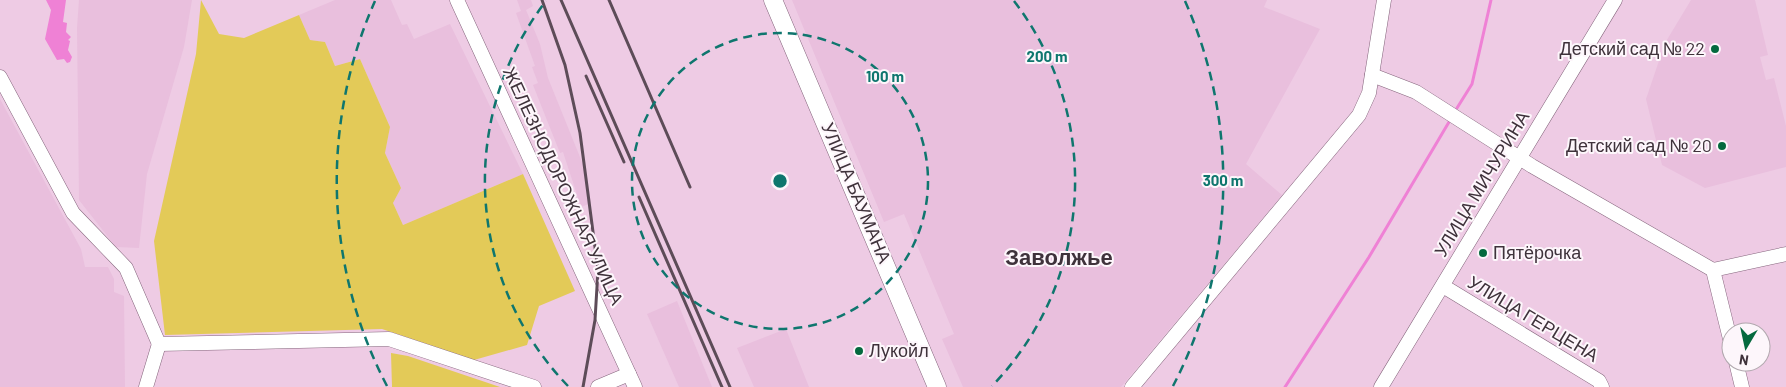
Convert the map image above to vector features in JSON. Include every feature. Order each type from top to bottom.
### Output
[{"type":"main road","name":"УЛИЦА БАУМАНА","points":[[773,0],[937,387]]},
{"type":"street","name":"ЖЕЛЕЗНОДОРОЖНАЯ УЛИЦА","points":[[458,0],[632,381]]},
{"type":"street","points":[[1132,387],[1360,115],[1365,105],[1372,75],[1384,0]]},
{"type":"street","name":"УЛИЦА МИЧУРИНА","points":[[1381,387],[1615,0]]},
{"type":"street","points":[[1372,75],[1416,92],[1520,158],[1713,270],[1786,254]]},
{"type":"street","points":[[0,77],[73,213],[126,268],[159,344],[146,387]]},
{"type":"street","points":[[1713,270],[1726,322]]},
{"type":"street","name":"УЛИЦА ГЕРЦЕНА","points":[[1443,286],[1599,381],[1602,387]]},
{"type":"street","points":[[159,344],[389,339],[534,387]]},
{"type":"street","points":[[1738,372],[1742,387]]},
{"type":"street","points":[[598,387],[632,381]]},
{"type":"shaded area","points":[[46,0],[66,0],[63,22],[67,23],[66,32],[71,37],[68,40],[70,41],[68,50],[72,57],[70,62],[67,63],[64,59],[57,60],[45,39],[51,10]]},
{"type":"shaded area","points":[[79,0],[192,0],[184,47],[147,174],[139,248],[116,247],[79,200],[77,28]]},
{"type":"shaded area","points":[[201,0],[219,34],[244,38],[299,15],[310,40],[325,42],[335,66],[360,59],[390,127],[385,153],[401,188],[393,203],[403,225],[523,174],[575,291],[539,306],[527,345],[474,360],[382,329],[165,335],[154,241],[196,54]]},
{"type":"shaded area","points":[[335,0],[391,0],[402,25],[407,24],[414,39],[450,24],[523,174],[403,225],[393,203],[401,188],[385,153],[390,127],[360,59],[335,66],[325,42],[310,40],[299,15]]},
{"type":"shaded area","points":[[517,0],[531,0],[533,6],[526,10],[540,44],[548,78],[586,172],[591,203],[581,207],[563,152],[560,153],[533,85],[538,83],[532,67],[535,66],[516,13],[521,11]]},
{"type":"shaded area","points":[[792,0],[1267,0],[1264,7],[1320,29],[1246,164],[1282,195],[1121,387],[963,387],[942,339],[954,334],[904,214],[884,222]]},
{"type":"shaded area","points":[[1691,0],[1755,0],[1768,55],[1760,57],[1766,80],[1774,78],[1786,126],[1786,167],[1705,188],[1662,165],[1646,99],[1665,43]]},
{"type":"shaded area","points":[[0,99],[81,249],[85,267],[108,267],[114,279],[114,292],[124,296],[125,387],[0,387]]},
{"type":"shaded area","points":[[677,301],[712,387],[679,387],[647,314]]},
{"type":"shaded area","points":[[786,329],[809,387],[754,387],[737,348]]},
{"type":"shaded area","points":[[391,353],[408,356],[500,387],[392,387]]},
{"type":"waterway","points":[[1457,108],[1472,84],[1491,0]]},
{"type":"waterway","points":[[1285,387],[1369,257],[1449,122]]},
{"type":"railway","points":[[542,0],[565,65],[580,133],[598,270],[595,320],[583,387]]},
{"type":"railway","points":[[561,0],[730,387]]},
{"type":"railway","points":[[609,0],[690,187]]},
{"type":"railway","points":[[586,76],[624,162]]},
{"type":"railway","points":[[639,197],[722,387]]},
{"type":"place","name":"Детский сад № 22","points":[[1715,49]]},
{"type":"place","name":"Детский сад № 20","points":[[1722,146]]},
{"type":"place","name":"Пятёрочка","points":[[1483,253]]},
{"type":"place","name":"Лукойл","points":[[859,351]]},
{"type":"district","name":"Заволжье","points":[[1059,257]]}]
